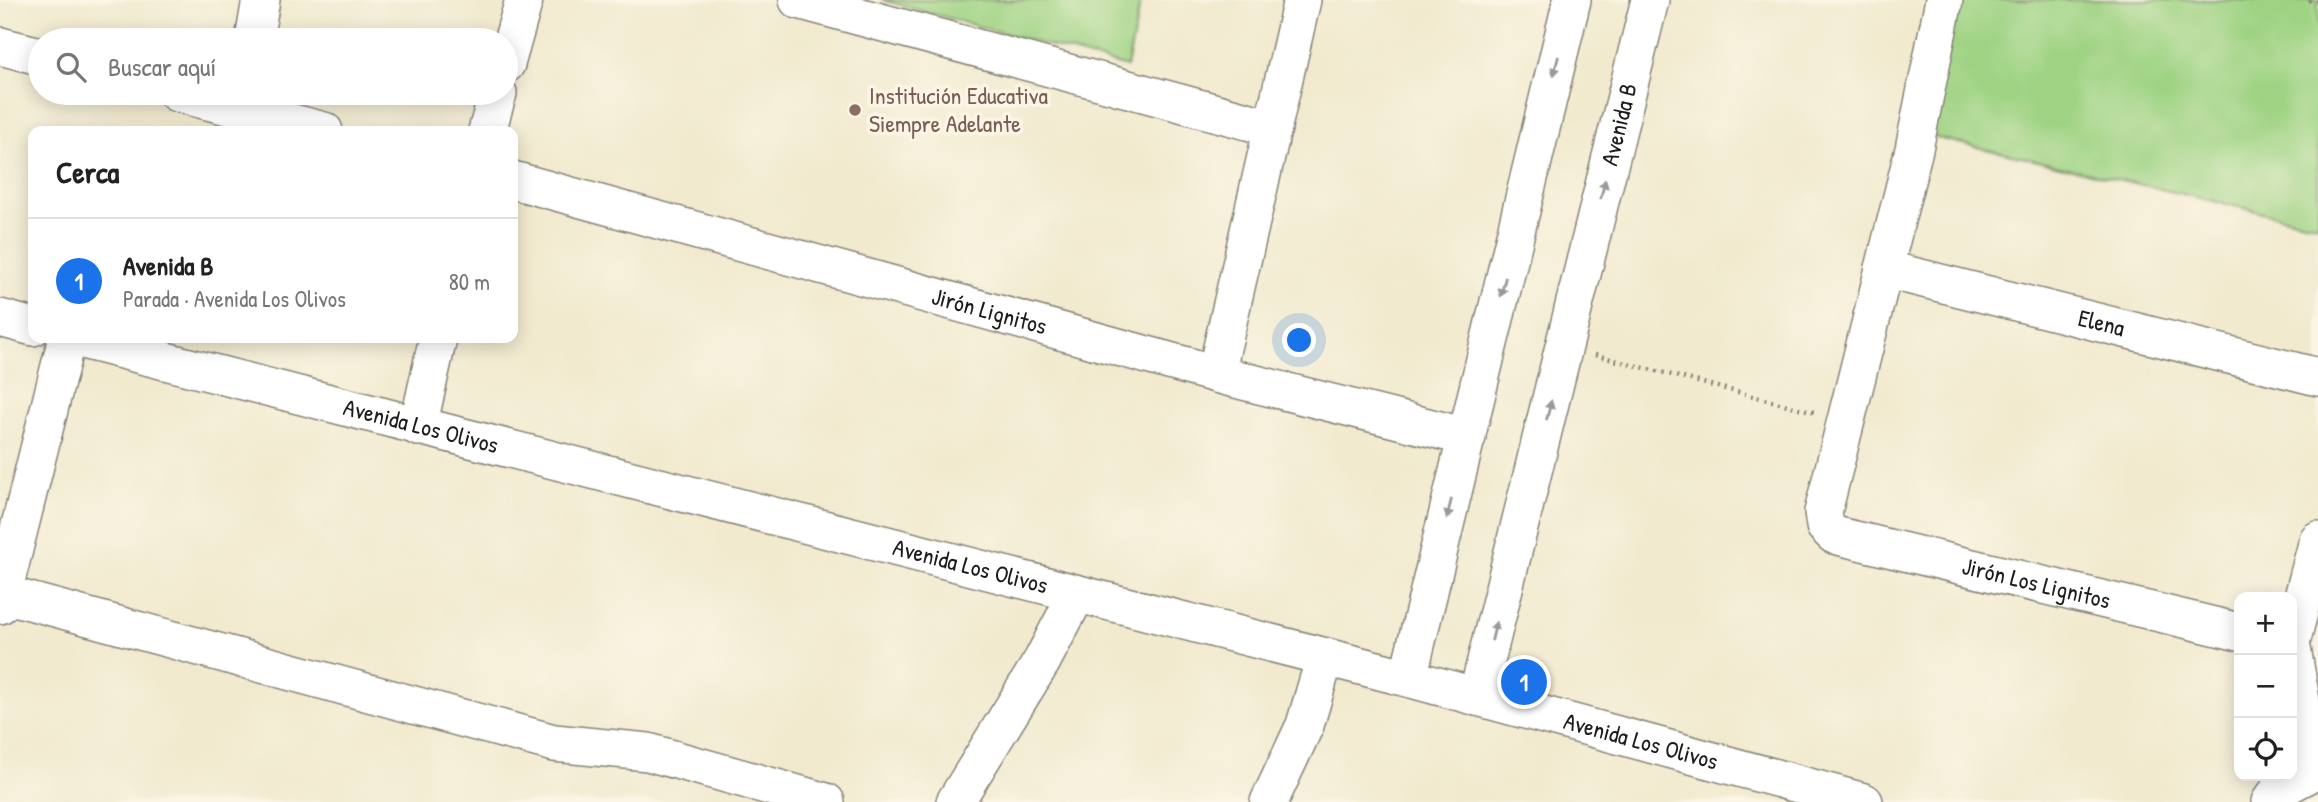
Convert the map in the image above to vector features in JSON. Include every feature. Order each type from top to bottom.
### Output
[{"type":"street","points":[[256,28],[261,0]]},
{"type":"street","points":[[516,28],[524,0]]},
{"type":"street","points":[[798,0],[1273,128]]},
{"type":"street","points":[[1216,374],[1302,0]]},
{"type":"street","points":[[1408,678],[1572,0]]},
{"type":"street","name":"Avenida B","points":[[1477,697],[1650,0]]},
{"type":"street","points":[[1846,421],[1914,149],[1944,0]]},
{"type":"street","points":[[0,46],[28,53]]},
{"type":"street","points":[[252,105],[310,126]]},
{"type":"street","points":[[488,126],[495,105]]},
{"type":"street","name":"Jirón Lignitos","points":[[518,181],[1216,374],[1467,436]]},
{"type":"street","name":"Elena","points":[[1884,269],[2318,377]]},
{"type":"street","points":[[0,318],[28,326]]},
{"type":"street","points":[[66,343],[1,597],[554,743],[648,752],[826,802]]},
{"type":"street","name":"Avenida Los Olivos","points":[[94,343],[1408,678],[1864,802]]},
{"type":"street","points":[[418,426],[437,343]]},
{"type":"street","name":"Jirón Los Lignitos","points":[[1846,421],[1823,512],[1825,526],[1834,534],[2234,631]]},
{"type":"street","points":[[2297,620],[2318,540]]},
{"type":"street","points":[[955,802],[1042,661],[1077,594]]},
{"type":"street","points":[[2270,802],[2280,789],[2315,770],[2293,655]]},
{"type":"street","points":[[1269,802],[1305,725],[1325,657]]},
{"type":"path","points":[[2309,0],[2318,1]]},
{"type":"path","points":[[1564,347],[1846,421]]},
{"type":"green space","points":[[882,0],[1141,0],[1127,67]]},
{"type":"green space","points":[[1956,0],[2318,0],[2318,225],[1928,136]]},
{"type":"place","name":"Institución Educativa Siempre Adelante","points":[[855,110]]},
{"type":"place","name":"Avenida B","points":[[1524,682]]}]
